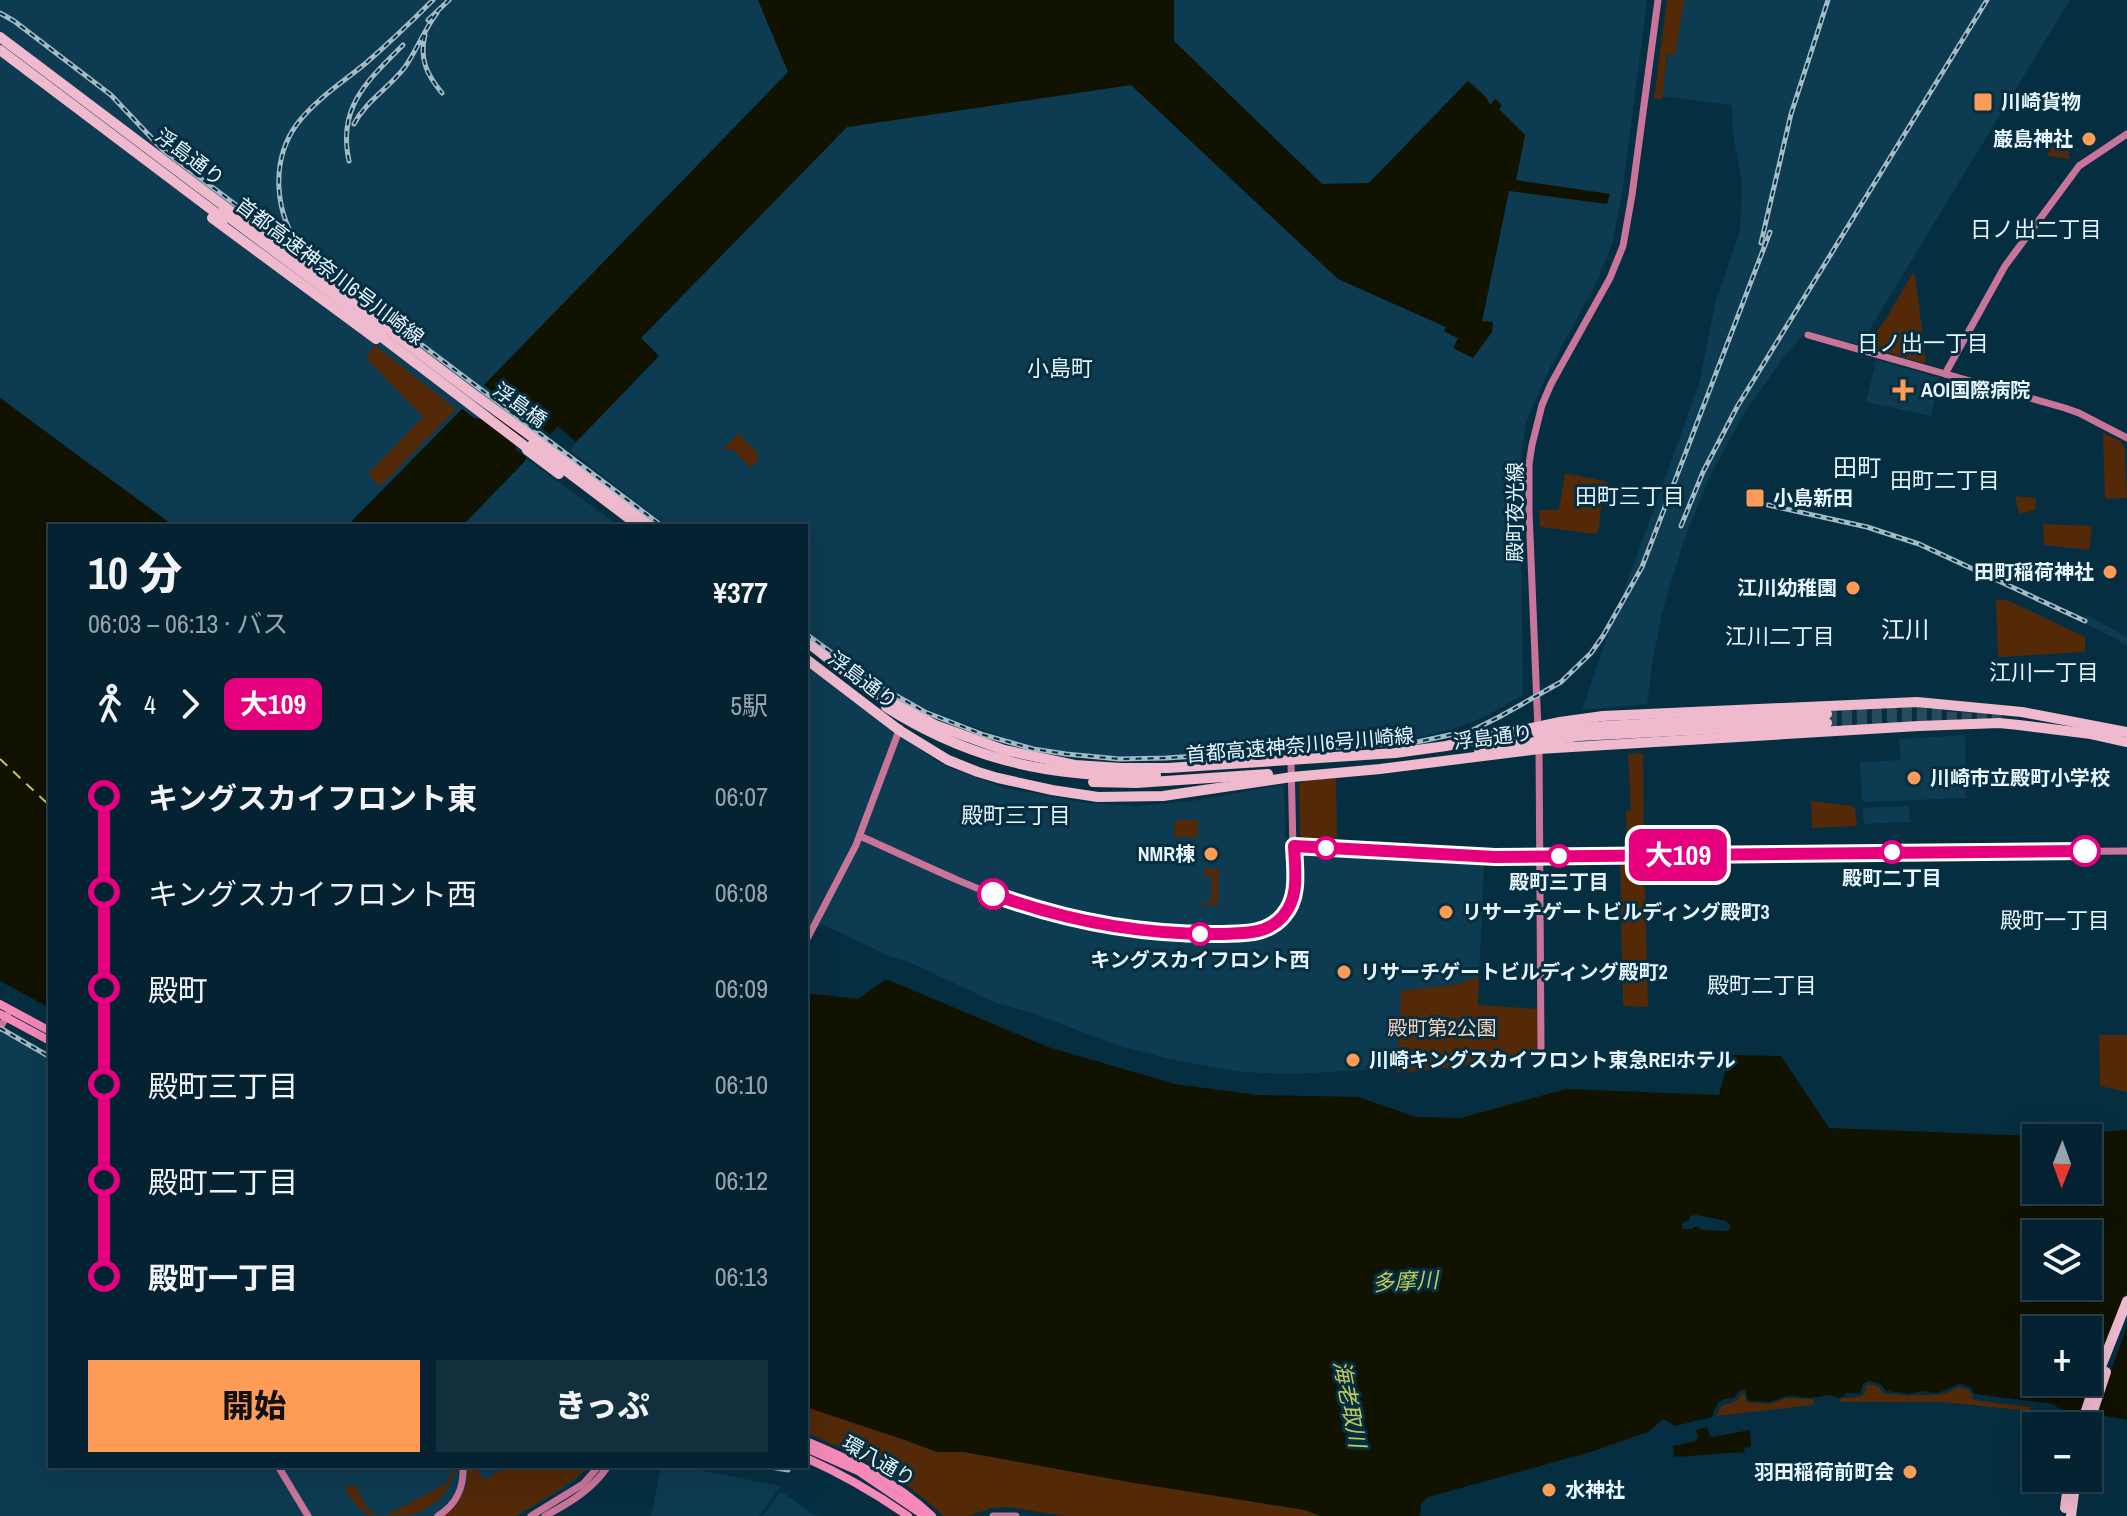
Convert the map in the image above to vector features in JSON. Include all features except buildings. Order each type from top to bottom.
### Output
[{"type":"highway","name":"浮島通り","points":[[0,37],[472,393]]},
{"type":"highway","name":"首都高速神奈川6号川崎線","points":[[0,47],[638,524]]},
{"type":"highway","name":"首都高速神奈川6号川崎線","points":[[0,47],[627,524]]},
{"type":"highway","name":"浮島通り","points":[[0,57],[278,268],[464,402]]},
{"type":"highway","name":"浮島橋","points":[[472,393],[651,524]]},
{"type":"highway","name":"浮島橋","points":[[464,402],[627,524]]},
{"type":"highway","points":[[808,642],[895,707],[950,738],[1010,758],[1075,765]]},
{"type":"highway","name":"浮島通り","points":[[808,643],[867,689],[958,735],[1027,757],[1075,765],[1156,768],[1291,760],[1424,750],[1603,716],[1917,702],[2022,712],[2127,732]]},
{"type":"highway","name":"首都高速神奈川6号川崎線","points":[[808,650],[880,703],[932,734],[987,756],[1067,774],[1161,774],[1374,759],[1579,728],[1827,718],[1578,736],[1372,766],[1164,782],[1099,782],[1026,771],[986,761],[947,746],[894,718],[808,659]]},
{"type":"highway","name":"浮島通り","points":[[808,660],[899,730],[960,765],[1027,785],[1119,798],[1163,796],[1292,777],[1539,749],[1919,726],[1999,723],[2091,734],[2127,742]]},
{"type":"highway","points":[[808,660],[914,737],[950,758],[979,770],[1083,789],[1199,791]]},
{"type":"highway","points":[[2086,1412],[2127,1301]]},
{"type":"highway","points":[[2093,1412],[2127,1318]]},
{"type":"highway","points":[[2064,1516],[2070,1493]]},
{"type":"highway","points":[[2070,1493],[2071,1516]]},
{"type":"main road","points":[[0,1004],[5,1014],[48,1040]]},
{"type":"main road","points":[[5,1014],[48,1030]]},
{"type":"main road","name":"環八通り","points":[[808,1442],[877,1474],[932,1516]]},
{"type":"main road","points":[[808,1449],[856,1477],[878,1495]]},
{"type":"main road","points":[[808,1449],[858,1471],[924,1516]]},
{"type":"main road","name":"環八通り","points":[[808,1459],[878,1495],[908,1516]]},
{"type":"street","name":"殿町夜光線","points":[[1541,1048],[1539,749],[1528,488],[1531,453],[1535,429],[1551,384],[1610,278],[1623,246],[1658,0]]},
{"type":"street","points":[[1945,374],[2005,266],[2079,166],[2127,134]]},
{"type":"street","points":[[1808,335],[2079,413],[2127,438]]},
{"type":"street","points":[[808,937],[860,836],[907,711]]},
{"type":"street","points":[[860,836],[1020,904],[1065,916],[1162,932],[1252,933],[1269,928],[1279,920],[1294,894],[1291,760]]},
{"type":"street","points":[[1294,846],[1468,856],[2127,851]]},
{"type":"street","points":[[0,1028],[5,1014]]},
{"type":"street","points":[[279,1468],[308,1516]]},
{"type":"street","points":[[438,1516],[452,1505],[459,1494],[463,1468]]},
{"type":"street","points":[[531,1516],[583,1484],[597,1468]]},
{"type":"street","points":[[545,1516],[578,1497],[606,1468]]},
{"type":"street","points":[[993,1516],[1016,1516]]},
{"type":"shaded area","points":[[0,0],[758,0],[789,72],[485,385],[499,400],[480,419],[462,409],[349,524],[168,524],[0,397]]},
{"type":"shaded area","points":[[1174,0],[1647,0],[1622,195],[1612,244],[1598,279],[1547,374],[1526,422],[1520,468],[1523,695],[1486,716],[1423,737],[1229,753],[1100,756],[1022,744],[933,712],[907,699],[864,673],[808,632],[808,524],[664,524],[571,451],[576,442],[659,356],[641,338],[847,127],[1131,85],[1338,279],[1446,327],[1444,331],[1459,336],[1476,353],[1492,332],[1482,321],[1509,190],[1516,180],[1525,135],[1498,109],[1495,100],[1490,105],[1468,81],[1369,183],[1322,184],[1174,41]]},
{"type":"shaded area","points":[[1677,0],[2070,0],[1860,345],[1807,331],[1784,357],[1745,412],[1709,478],[1683,543],[1662,612],[1647,704],[1582,710],[1699,384],[1716,300],[1740,231],[1742,182],[1733,134],[1732,105],[1661,96]]},
{"type":"shaded area","name":"AOI国際病院","points":[[1876,360],[1940,378],[1931,416],[1866,402]]},
{"type":"shaded area","points":[[527,459],[617,524],[464,524]]},
{"type":"shaded area","points":[[2087,615],[2127,637],[2127,645],[2083,622]]},
{"type":"shaded area","points":[[808,666],[944,766],[1005,788],[1086,803],[1136,806],[1192,801],[1280,785],[1284,788],[1286,851],[1480,862],[1484,868],[1479,977],[1453,985],[1402,991],[1397,1068],[1293,1074],[1242,1072],[1169,1059],[1117,1045],[996,1003],[821,924],[819,928],[808,923]]},
{"type":"shaded area","name":"川崎市立殿町小学校","points":[[1965,735],[1966,798],[1862,800],[1860,762],[1901,760],[1899,739]]},
{"type":"shaded area","name":"川崎市立殿町小学校","points":[[1909,806],[1910,822],[1864,824],[1863,808]]},
{"type":"shaded area","points":[[0,1031],[8,1036],[11,1033],[48,1052],[48,1468],[588,1468],[567,1487],[517,1516],[0,1516]]},
{"type":"shaded area","points":[[661,1468],[689,1468],[781,1486],[759,1516],[651,1516]]},
{"type":"shaded area","points":[[781,1491],[812,1514],[822,1516],[763,1516]]},
{"type":"green space","points":[[1667,0],[1684,0],[1675,55],[1667,54],[1662,100],[1654,98]]},
{"type":"green space","points":[[2065,134],[2070,159],[2047,156],[2057,136]]},
{"type":"green space","points":[[1912,274],[1915,275],[1926,361],[1923,363],[1868,347],[1867,344],[1886,319]]},
{"type":"green space","points":[[374,345],[456,409],[380,486],[368,474],[423,417],[366,358]]},
{"type":"green space","points":[[740,432],[759,454],[751,468],[731,448],[723,449]]},
{"type":"green space","points":[[2103,433],[2120,441],[2125,448],[2127,498],[2107,499],[2105,496]]},
{"type":"green space","points":[[1565,473],[1608,482],[1596,534],[1541,527],[1539,510],[1559,510]]},
{"type":"green space","points":[[2015,496],[2036,498],[2035,510],[2019,514]]},
{"type":"green space","points":[[2043,524],[2092,526],[2089,550],[2044,545]]},
{"type":"green space","points":[[1996,600],[2007,600],[2085,637],[2085,651],[1998,656]]},
{"type":"green space","points":[[1643,753],[1644,849],[1627,851],[1626,811],[1631,810],[1628,754]]},
{"type":"green space","points":[[1336,776],[1337,843],[1306,842],[1300,836],[1299,784],[1304,780]]},
{"type":"green space","points":[[1811,801],[1852,806],[1857,826],[1812,828]]},
{"type":"green space","points":[[1175,820],[1198,820],[1198,837],[1174,837]]},
{"type":"green space","points":[[1620,859],[1644,859],[1647,963],[1622,964]]},
{"type":"green space","points":[[1204,869],[1219,869],[1218,905],[1202,905],[1202,902],[1211,902],[1212,877],[1204,876]]},
{"type":"green space","points":[[1647,969],[1648,1007],[1623,1006],[1623,970]]},
{"type":"green space","name":"殿町第2公園","points":[[1479,977],[1478,1005],[1538,1009],[1538,1056],[1397,1073],[1401,991],[1453,985]]},
{"type":"green space","points":[[2099,1035],[2127,1035],[2127,1092],[2100,1086]]},
{"type":"green space","points":[[1869,1384],[1878,1386],[1884,1393],[1913,1395],[1942,1394],[1962,1388],[1971,1391],[1974,1400],[2030,1407],[2030,1411],[1943,1402],[1840,1402],[1841,1398],[1864,1394]]},
{"type":"green space","points":[[1742,1393],[1746,1401],[1768,1404],[1786,1397],[1813,1399],[1814,1405],[1716,1416],[1721,1406],[1734,1402]]},
{"type":"green space","points":[[808,1408],[937,1452],[964,1452],[1305,1510],[1320,1516],[1063,1516],[1009,1507],[992,1508],[968,1516],[943,1516],[887,1470],[808,1433]]},
{"type":"green space","points":[[450,1468],[456,1468],[447,1490],[435,1503],[411,1515],[385,1516],[447,1483],[452,1472]]},
{"type":"green space","points":[[468,1468],[477,1468],[483,1480],[505,1468],[587,1468],[550,1496],[515,1516],[444,1516],[463,1494]]},
{"type":"green space","points":[[355,1486],[367,1508],[378,1516],[358,1507],[344,1488]]},
{"type":"water","points":[[758,0],[1174,0],[1174,41],[1322,184],[1369,183],[1468,81],[1486,97],[1490,105],[1495,99],[1502,105],[1499,109],[1525,135],[1516,180],[1610,194],[1607,204],[1509,191],[1482,321],[1493,322],[1492,332],[1473,358],[1453,348],[1459,336],[1457,338],[1444,331],[1446,327],[1338,279],[1131,85],[847,127],[641,338],[659,356],[576,442],[558,426],[550,435],[538,425],[532,425],[515,445],[515,449],[526,457],[525,461],[464,524],[349,524],[462,409],[480,419],[499,400],[484,385],[788,72]]},
{"type":"water","points":[[0,398],[171,524],[48,524],[48,1007],[0,981]]},
{"type":"water","points":[[886,979],[1048,1047],[1175,1084],[1257,1095],[1358,1097],[1416,1117],[1461,1118],[1566,1089],[1719,1095],[1730,1055],[1781,1056],[1829,1128],[2022,1135],[2022,1204],[2102,1204],[2102,1132],[2127,1130],[2127,1420],[2102,1416],[2102,1412],[2078,1412],[2060,1409],[2052,1404],[1974,1394],[1971,1388],[1960,1384],[1938,1393],[1908,1394],[1886,1391],[1880,1384],[1869,1381],[1864,1384],[1860,1394],[1845,1393],[1839,1398],[1830,1395],[1810,1398],[1788,1396],[1770,1402],[1748,1401],[1745,1390],[1739,1391],[1733,1400],[1724,1399],[1712,1417],[1675,1426],[1662,1420],[1648,1432],[1587,1453],[1428,1497],[1421,1504],[1420,1516],[1320,1516],[1305,1510],[964,1452],[937,1452],[808,1408],[808,993],[858,999]],"holes":[[[1690,1216],[1726,1221],[1731,1227],[1728,1231],[1702,1230],[1696,1226],[1682,1229],[1682,1223]]]},
{"type":"water","points":[[1707,1427],[1709,1435],[1713,1437],[1750,1430],[1751,1447],[1744,1448],[1745,1452],[1674,1457],[1673,1446],[1696,1441],[1696,1430]]},
{"type":"pier","points":[[2127,1291],[2127,1327],[2102,1395],[2102,1357]]},
{"type":"pier","points":[[1869,1381],[1880,1384],[1886,1391],[1908,1394],[1926,1391],[1938,1393],[1960,1384],[1971,1388],[1974,1394],[2052,1404],[2060,1409],[2081,1412],[1973,1398],[1969,1390],[1960,1386],[1937,1395],[1908,1396],[1883,1393],[1878,1386],[1869,1384],[1860,1397],[1845,1396],[1845,1393],[1860,1394],[1863,1384]]},
{"type":"pier","points":[[1745,1390],[1751,1402],[1770,1402],[1788,1396],[1813,1398],[1786,1398],[1772,1403],[1751,1403],[1747,1402],[1742,1393],[1737,1401],[1721,1405],[1716,1416],[1712,1417],[1718,1403],[1736,1398],[1739,1391]]},
{"type":"pier","points":[[2087,1396],[2102,1396],[2096,1412],[2081,1412]]},
{"type":"ferry route","points":[[0,759],[48,804]]},
{"type":"tunnel","points":[[1827,714],[1945,708]]},
{"type":"tunnel","points":[[1827,723],[1936,716],[2002,719]]},
{"type":"railway","points":[[303,250],[293,236],[281,205],[279,171],[288,139],[312,107],[375,55],[433,0]]},
{"type":"railway","points":[[428,20],[449,0]]},
{"type":"railway","points":[[1761,243],[1791,114],[1828,0]]},
{"type":"railway","points":[[1681,526],[1703,472],[1737,407],[1987,0]]},
{"type":"railway","points":[[0,13],[111,95],[163,150],[659,524]]},
{"type":"railway","points":[[354,124],[365,108],[405,67],[437,13]]},
{"type":"railway","points":[[425,35],[423,52],[426,66],[442,93]]},
{"type":"railway","points":[[349,161],[347,125],[358,96],[403,45]]},
{"type":"railway","points":[[808,635],[872,682],[925,712],[984,735],[1033,749],[1066,754],[1119,759],[1166,758],[1417,742],[1473,730],[1561,682],[1591,653],[1603,636],[1642,567],[1770,232]]},
{"type":"railway","points":[[1768,505],[1867,527],[1919,544],[2085,621]]},
{"type":"railway","points":[[0,1028],[48,1056]]},
{"type":"railway","points":[[776,1468],[788,1470]]},
{"type":"bus line","name":"大109","points":[[993,894],[1065,916],[1117,927],[1162,932],[1245,933],[1269,928],[1286,913],[1295,888],[1294,846],[1495,857],[2085,851]]},
{"type":"place","name":"川崎貨物","points":[[1983,102]]},
{"type":"place","name":"巌島神社","points":[[2089,139]]},
{"type":"place","name":"AOI国際病院","points":[[1903,390]]},
{"type":"place","name":"小島新田","points":[[1755,498]]},
{"type":"place","name":"田町稲荷神社","points":[[2110,572]]},
{"type":"place","name":"江川幼稚園","points":[[1853,588]]},
{"type":"place","name":"川崎市立殿町小学校","points":[[1914,778]]},
{"type":"place","name":"殿町二丁目","points":[[1892,852]]},
{"type":"place","name":"NMR棟","points":[[1211,854]]},
{"type":"place","name":"殿町三丁目","points":[[1559,856]]},
{"type":"place","name":"リサーチゲートビルディング殿町3","points":[[1446,912]]},
{"type":"place","name":"キングスカイフロント西","points":[[1200,934]]},
{"type":"place","name":"リサーチゲートビルディング殿町2","points":[[1344,972]]},
{"type":"place","name":"川崎キングスカイフロント東急REIホテル","points":[[1353,1060]]},
{"type":"place","name":"羽田稲荷前町会","points":[[1910,1472]]},
{"type":"place","name":"水神社","points":[[1549,1490]]},
{"type":"district","name":"日ノ出二丁目","points":[[2036,229]]},
{"type":"district","name":"日ノ出一丁目","points":[[1923,343]]},
{"type":"district","name":"小島町","points":[[1060,368]]},
{"type":"district","name":"田町","points":[[1857,468]]},
{"type":"district","name":"田町二丁目","points":[[1945,480]]},
{"type":"district","name":"田町三丁目","points":[[1630,496]]},
{"type":"district","name":"江川","points":[[1905,630]]},
{"type":"district","name":"江川二丁目","points":[[1780,636]]},
{"type":"district","name":"江川一丁目","points":[[2044,672]]},
{"type":"district","name":"殿町三丁目","points":[[1016,815]]},
{"type":"district","name":"殿町一丁目","points":[[2055,920]]},
{"type":"district","name":"殿町二丁目","points":[[1762,985]]},
{"type":"water label","name":"多摩川","points":[[1405,1281]]},
{"type":"water label","name":"海老取川","points":[[1350,1404]]}]
